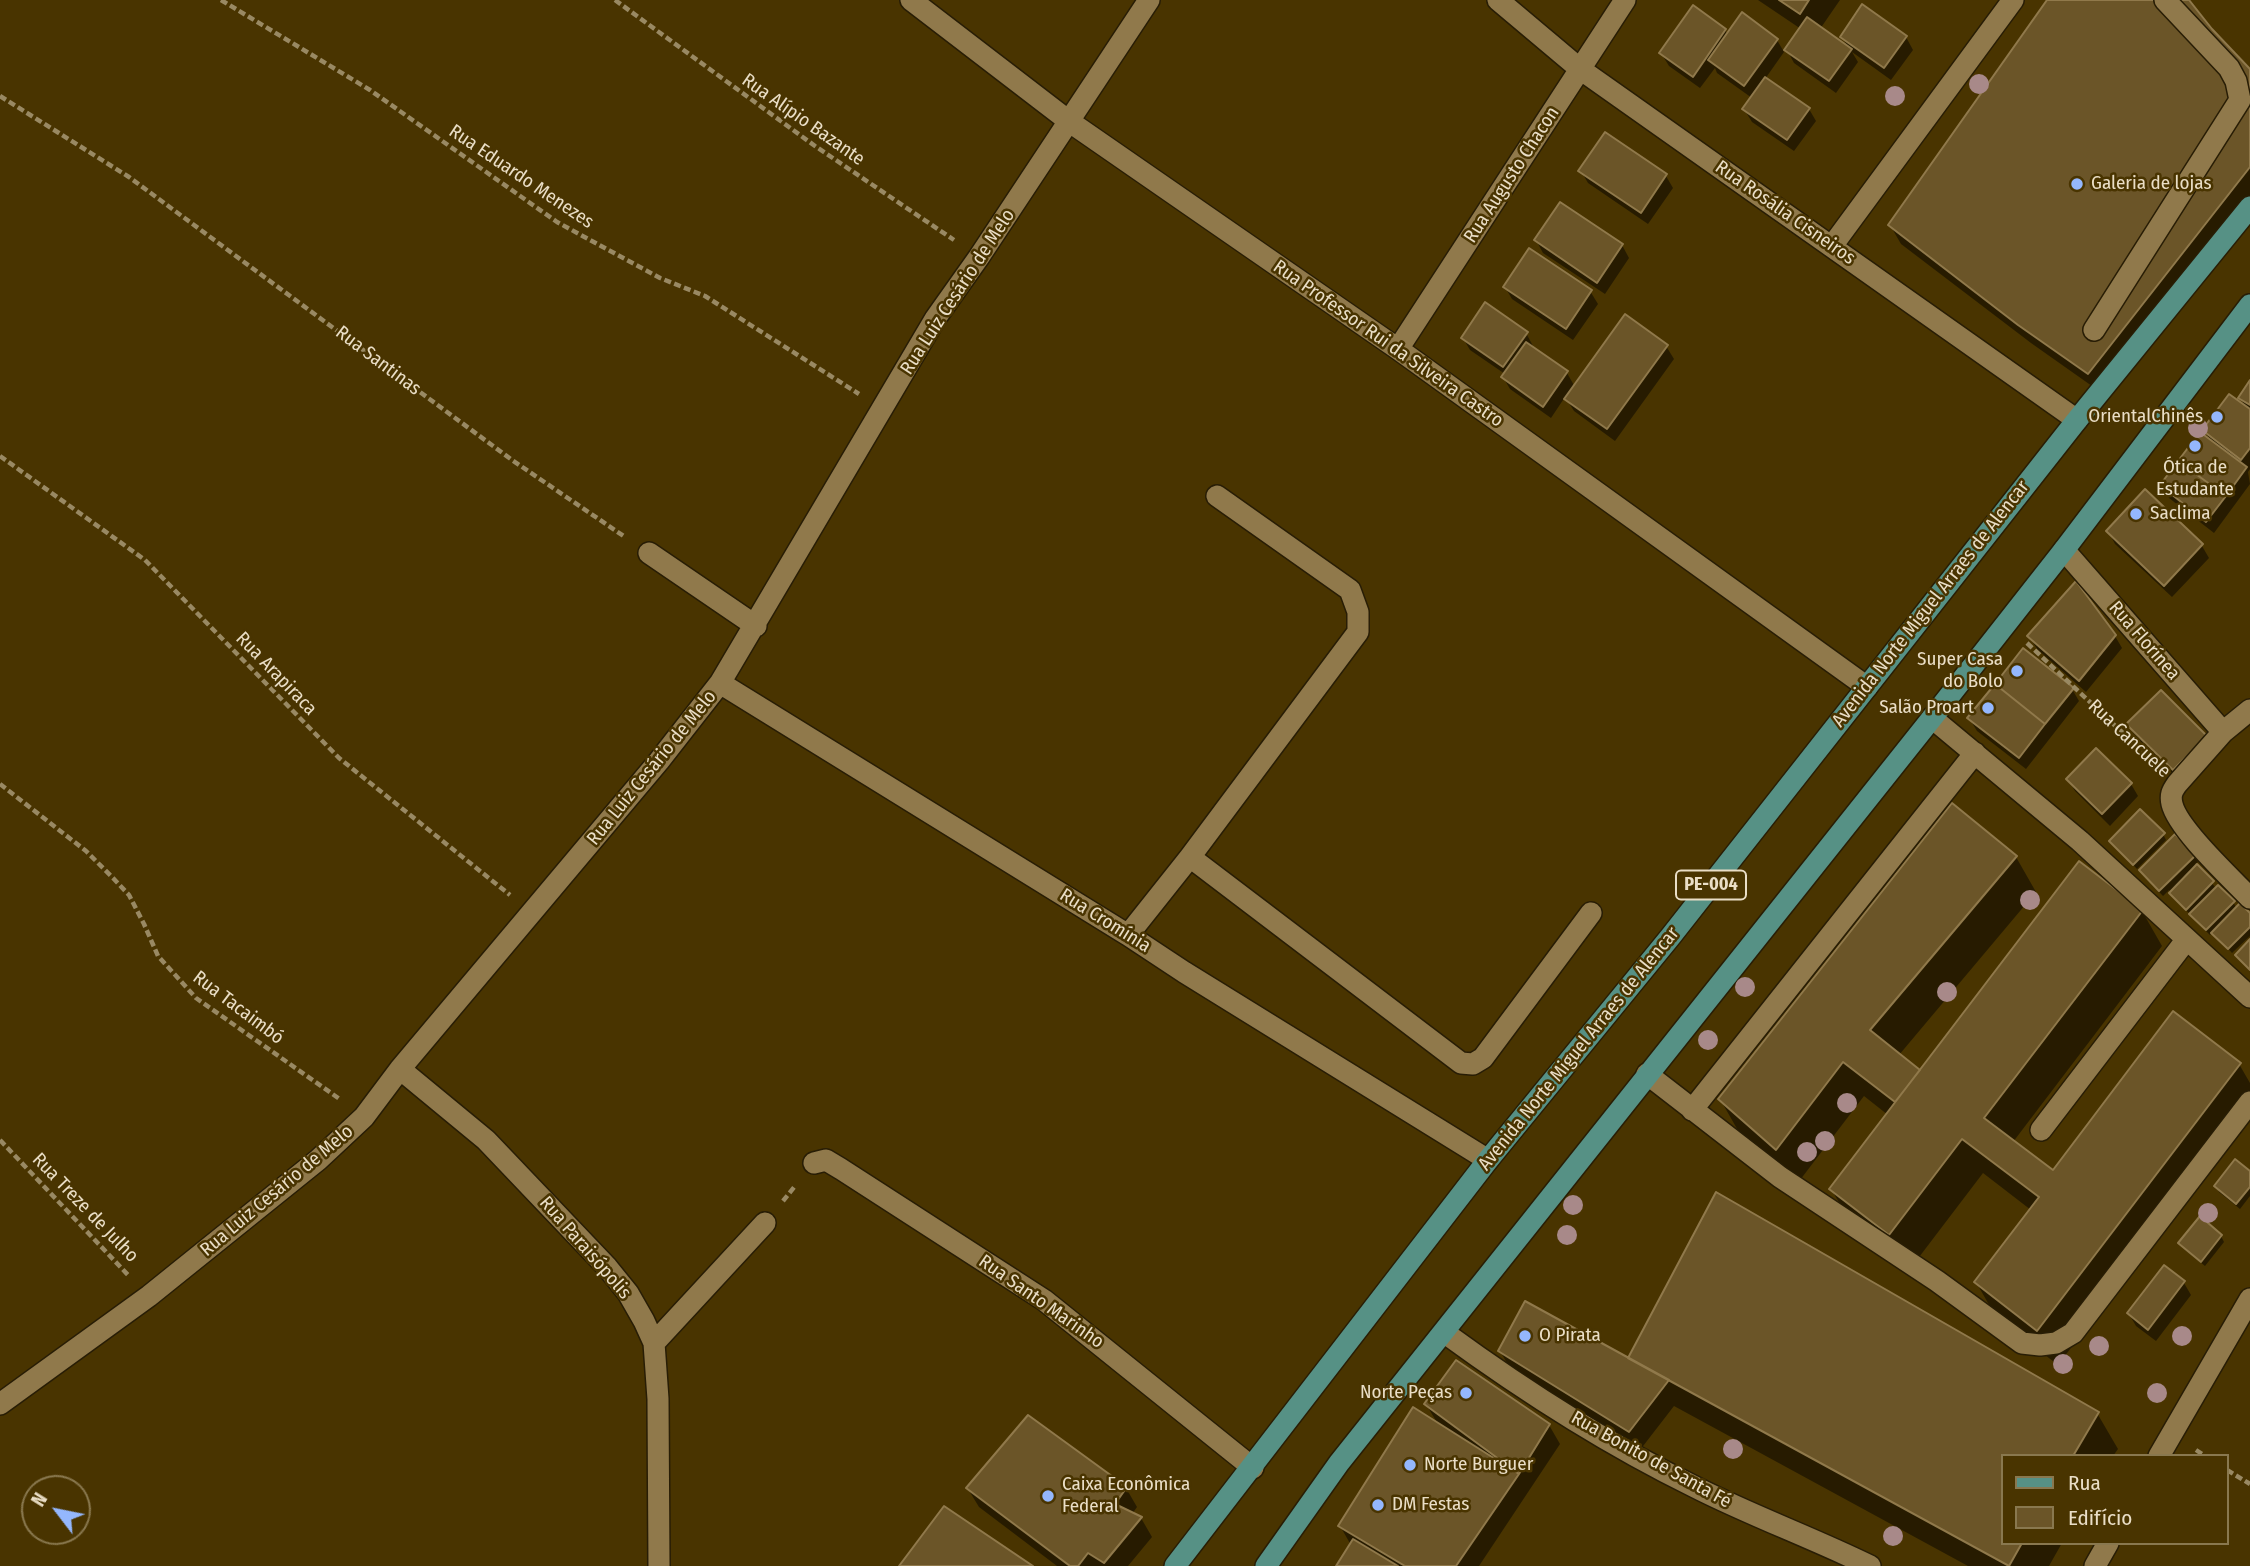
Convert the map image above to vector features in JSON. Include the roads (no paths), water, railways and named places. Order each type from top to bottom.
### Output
[{"type":"main road","name":"Avenida Norte Miguel Arraes de Alencar","points":[[1175,1566],[1488,1160],[1671,936],[2077,420],[2250,207]]},
{"type":"main road","points":[[1266,1566],[1339,1463],[1932,719],[2250,305]]},
{"type":"street","name":"Rua Professor Rui da Silveira Castro","points":[[911,0],[1070,122],[1398,349],[1867,687]]},
{"type":"street","name":"Rua Luiz Cesário de Melo","points":[[0,1404],[149,1296],[318,1160],[364,1117],[400,1069],[659,761],[720,683],[936,319],[1149,0]]},
{"type":"street","name":"Rua Rosália Cisneiros","points":[[1498,0],[1580,69],[2077,420]]},
{"type":"street","name":"Rua Augusto Chacon","points":[[1398,349],[1625,0]]},
{"type":"street","points":[[1832,246],[2013,0]]},
{"type":"street","points":[[2094,330],[2239,100],[2236,81],[2229,68],[2177,4]]},
{"type":"street","points":[[1128,935],[1190,858],[1358,632],[1358,612],[1350,590],[1217,496]]},
{"type":"street","name":"Rua Florínea","points":[[2064,550],[2223,732]]},
{"type":"street","points":[[649,553],[756,626]]},
{"type":"street","name":"Rua Cromínia","points":[[720,683],[1488,1160]]},
{"type":"street","points":[[2223,732],[2250,710]]},
{"type":"street","points":[[1932,719],[2080,841],[2250,997]]},
{"type":"street","name":"Rua Cancuele","points":[[2223,732],[2171,792],[2171,802],[2179,819],[2250,898]]},
{"type":"street","points":[[1692,1110],[1975,753]]},
{"type":"street","points":[[1190,858],[1461,1063],[1473,1064],[1483,1058],[1591,913]]},
{"type":"street","points":[[2041,1130],[2187,939]]},
{"type":"street","name":"Rua Paraisópolis","points":[[400,1069],[486,1140],[607,1267],[628,1293],[654,1343],[659,1399],[659,1566]]},
{"type":"street","points":[[1647,1074],[1780,1177],[1937,1282],[2022,1343],[2040,1345],[2056,1343],[2073,1333],[2250,1102]]},
{"type":"street","name":"Rua Santo Marinho","points":[[814,1163],[826,1160],[841,1168],[1044,1300],[1253,1468]]},
{"type":"street","points":[[654,1343],[765,1223]]},
{"type":"street","points":[[2160,1454],[2250,1299]]},
{"type":"street","name":"Rua Bonito de Santa Fé","points":[[1445,1333],[1495,1369],[1613,1443],[1693,1487],[1870,1566]]},
{"type":"street","points":[[2095,1566],[2107,1545]]},
{"type":"place","name":"Galeria de lojas","points":[[2077,184]]},
{"type":"place","name":"OrientalChinês","points":[[2217,417]]},
{"type":"place","name":"Ótica de Estudante","points":[[2195,446]]},
{"type":"place","name":"Saclima","points":[[2136,514]]},
{"type":"place","name":"Super Casa do Bolo","points":[[2017,671]]},
{"type":"place","name":"Salão Proart","points":[[1988,708]]},
{"type":"place","name":"O Pirata","points":[[1525,1336]]},
{"type":"place","name":"Norte Peças","points":[[1466,1393]]},
{"type":"place","name":"Norte Burguer","points":[[1410,1465]]},
{"type":"place","name":"Caixa Econômica Federal","points":[[1048,1496]]},
{"type":"place","name":"DM Festas","points":[[1378,1505]]}]
